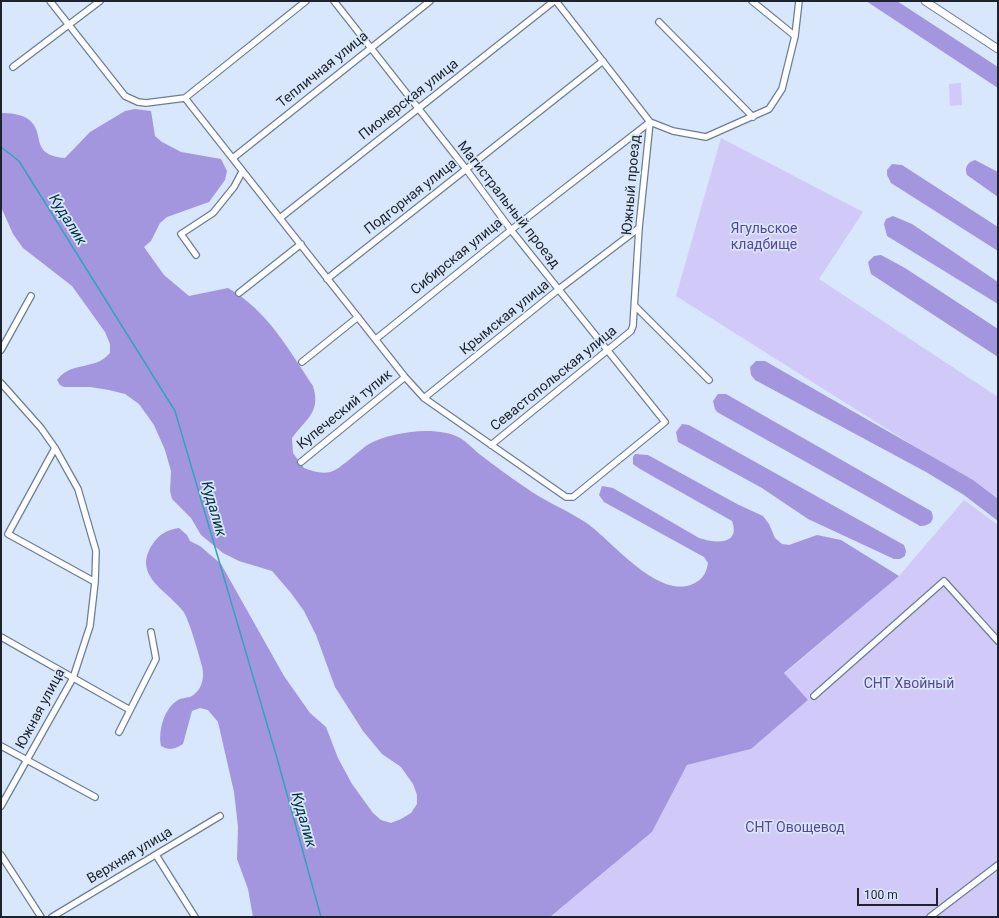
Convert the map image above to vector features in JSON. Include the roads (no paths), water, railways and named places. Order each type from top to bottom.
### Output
[{"type":"street","points":[[50,1],[125,96],[138,102],[146,103],[185,98],[306,1]]},
{"type":"street","points":[[13,67],[100,1]]},
{"type":"street","name":"Магистральный проезд","points":[[334,1],[466,169],[511,230],[665,422],[582,491],[569,499],[491,445]]},
{"type":"street","name":"Тепличная улица","points":[[232,158],[430,1]]},
{"type":"street","name":"Южный проезд","points":[[555,1],[650,122],[639,228],[635,306],[631,331]]},
{"type":"street","name":"Пионерская улица","points":[[280,218],[555,1]]},
{"type":"street","points":[[752,1],[795,36]]},
{"type":"street","points":[[650,122],[673,131],[706,137],[769,109],[776,101],[789,65],[795,36],[799,1]]},
{"type":"street","points":[[925,1],[998,49]]},
{"type":"street","points":[[659,22],[752,117]]},
{"type":"street","name":"Подгорная улица","points":[[327,279],[603,61]]},
{"type":"street","points":[[185,98],[405,377],[424,398],[491,445]]},
{"type":"street","name":"Сибирская улица","points":[[376,339],[511,230],[650,122]]},
{"type":"street","points":[[196,255],[181,234],[213,213],[234,187],[242,172]]},
{"type":"street","name":"Крымская улица","points":[[424,398],[559,289],[639,228]]},
{"type":"street","points":[[239,293],[301,244]]},
{"type":"street","points":[[1,350],[31,296]]},
{"type":"street","points":[[635,306],[709,380]]},
{"type":"street","points":[[302,362],[358,317]]},
{"type":"street","name":"Севастопольская улица","points":[[491,445],[631,331]]},
{"type":"street","name":"Купеческий тупик","points":[[301,462],[405,377]]},
{"type":"street","name":"Южная улица","points":[[1,383],[41,428],[55,448],[78,489],[96,551],[95,582],[90,626],[73,678],[1,806]]},
{"type":"street","points":[[55,448],[8,534],[95,582]]},
{"type":"street","points":[[814,696],[944,581],[998,641]]},
{"type":"street","points":[[119,732],[156,659],[151,632]]},
{"type":"street","points":[[1,637],[130,710]]},
{"type":"street","points":[[1,746],[95,797]]},
{"type":"street","name":"Верхняя улица","points":[[52,917],[220,816]]},
{"type":"street","points":[[156,854],[195,917]]},
{"type":"street","points":[[1,855],[41,917]]},
{"type":"street","points":[[930,917],[998,865]]},
{"type":"waterway","name":"Кудалик","points":[[1,147],[19,161],[175,411],[277,758],[321,917]]},
{"type":"park label","name":"Ягульское кладбище","points":[[764,238]]},
{"type":"park label","name":"СНТ Хвойный","points":[[909,684]]},
{"type":"park label","name":"СНТ Овощевод","points":[[795,828]]}]
